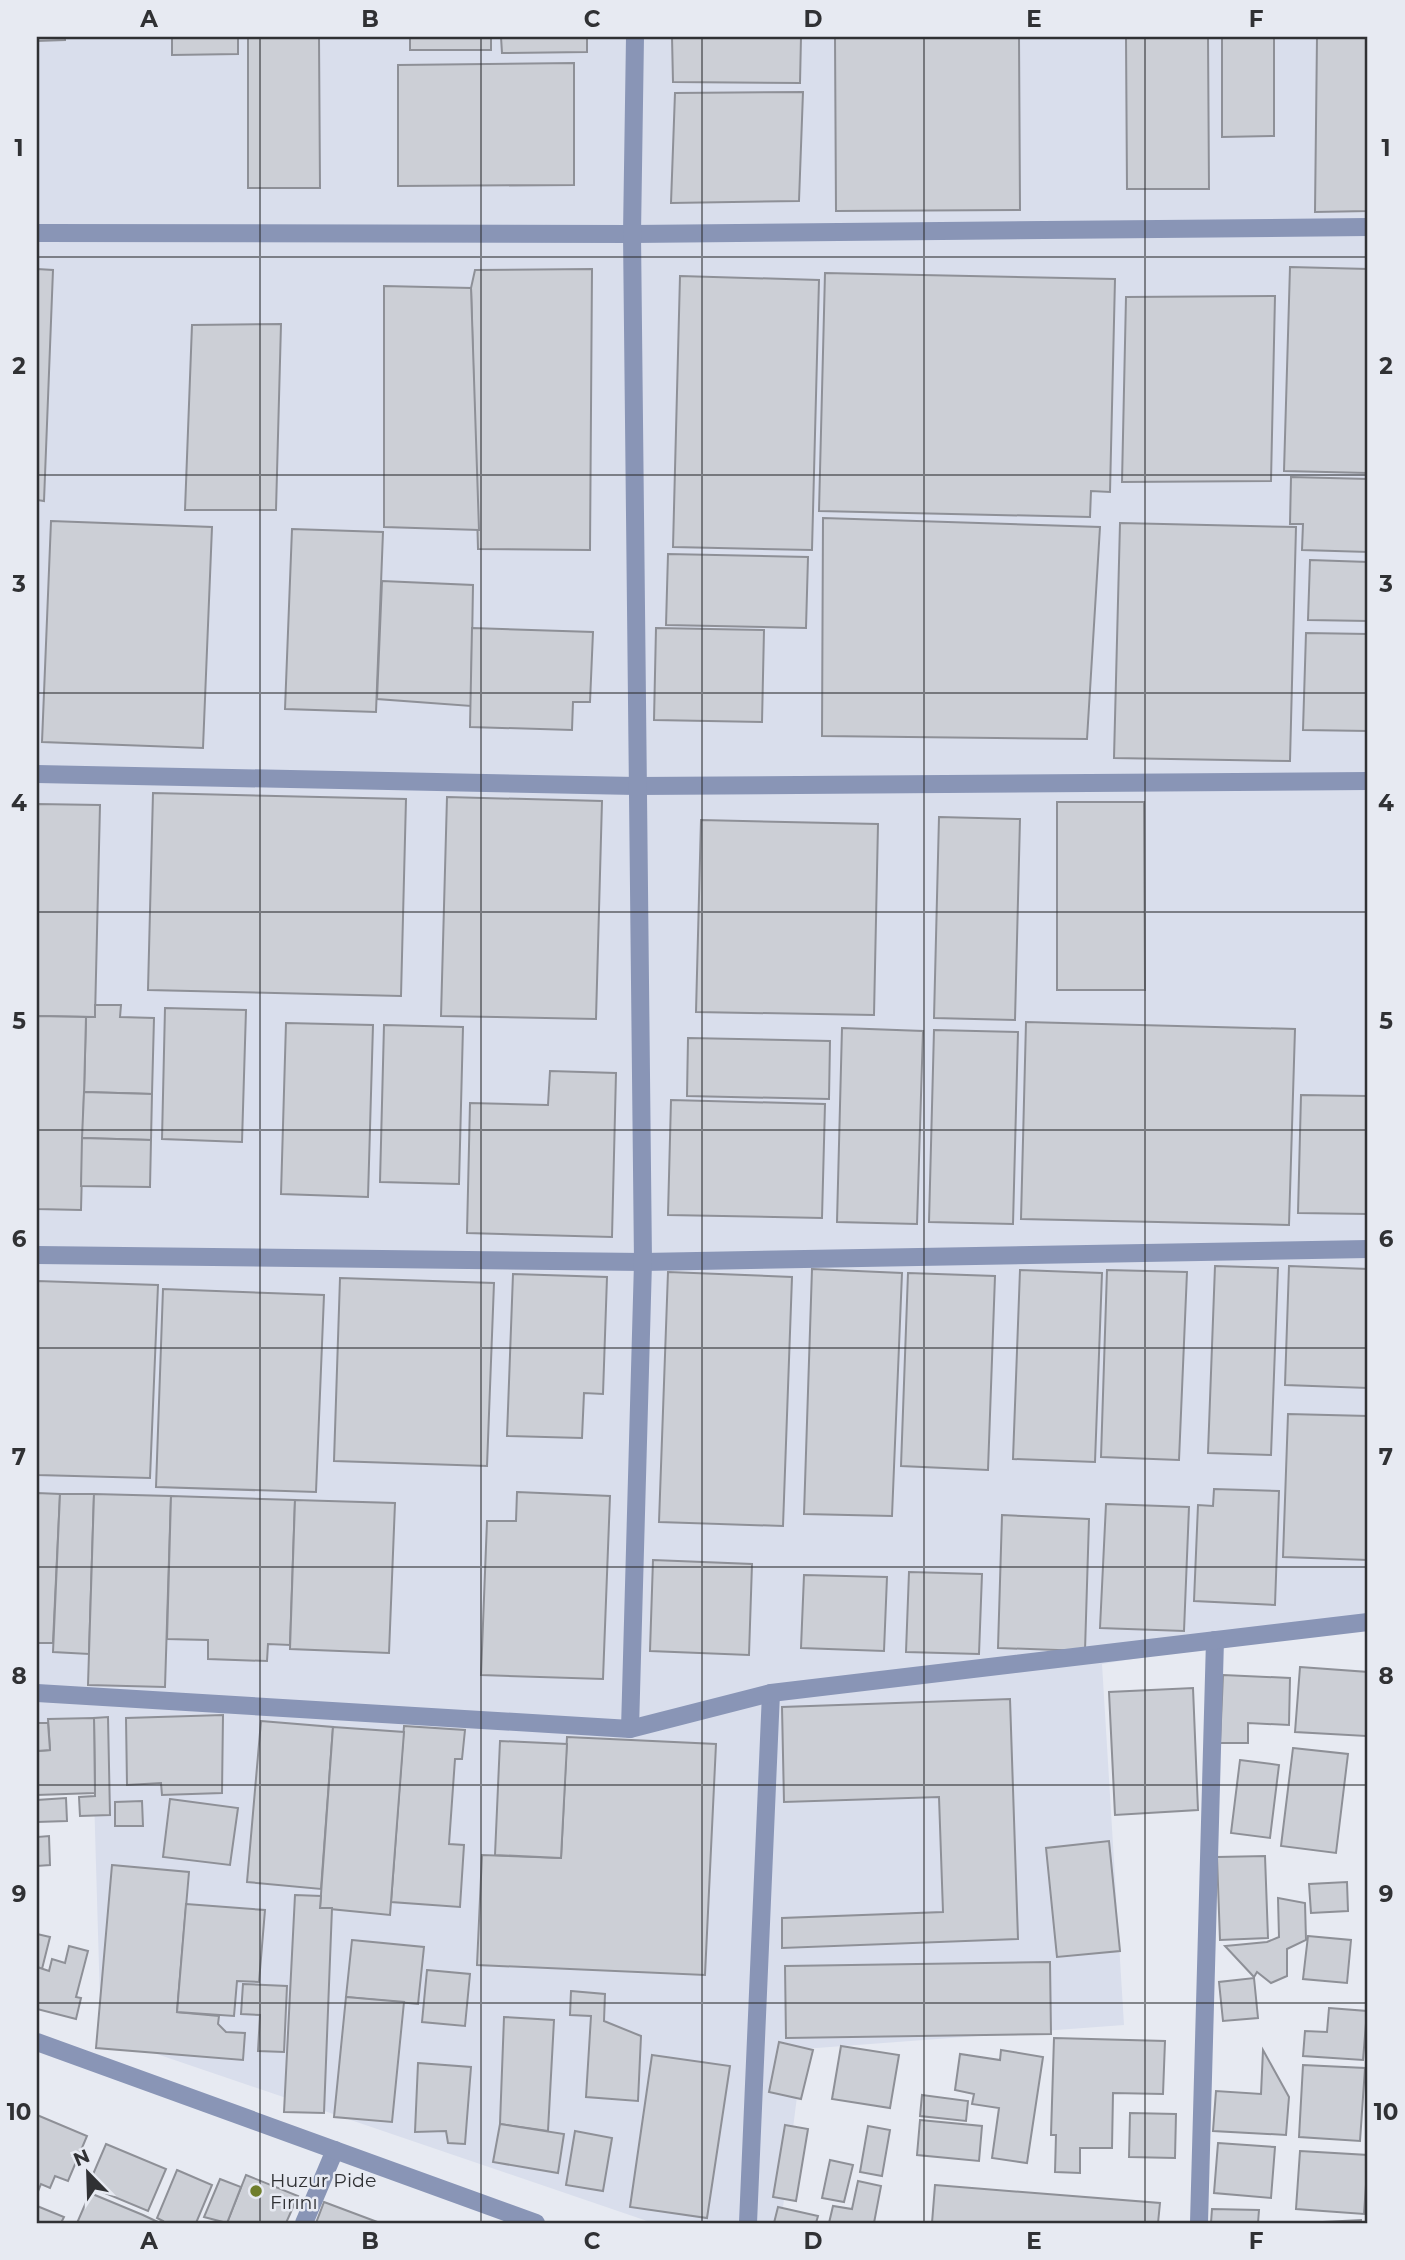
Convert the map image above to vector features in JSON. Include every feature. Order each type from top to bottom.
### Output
[{"type":"street","points":[[630,1729],[643,1262],[632,234],[635,37]]},
{"type":"street","points":[[37,233],[632,234],[1368,227]]},
{"type":"street","points":[[37,774],[636,786],[1368,781]]},
{"type":"street","points":[[37,1255],[643,1262],[1368,1249]]},
{"type":"street","points":[[37,1693],[630,1729],[771,1693],[1368,1622]]},
{"type":"street","points":[[1199,2223],[1215,1640]]},
{"type":"street","points":[[748,2223],[771,1693]]},
{"type":"street","points":[[37,2042],[536,2223]]},
{"type":"street","points":[[304,2223],[335,2150]]},
{"type":"shaded area","points":[[37,37],[1368,37],[1368,1621],[1102,1664],[1124,2025],[803,2049],[781,2223],[653,2223],[101,2035],[92,1728],[37,1725]]},
{"type":"building","points":[[37,37],[65,37],[65,40],[37,41]]},
{"type":"building","points":[[172,37],[238,37],[238,54],[172,55]]},
{"type":"building","points":[[248,37],[319,37],[320,188],[248,188]]},
{"type":"building","points":[[410,37],[491,37],[491,50],[410,50]]},
{"type":"building","points":[[501,37],[587,37],[587,52],[502,53]]},
{"type":"building","points":[[672,37],[801,37],[800,83],[673,82]]},
{"type":"building","points":[[835,37],[1019,37],[1020,210],[836,211]]},
{"type":"building","points":[[1126,37],[1208,37],[1209,189],[1127,189]]},
{"type":"building","points":[[1222,37],[1274,37],[1274,136],[1222,137]]},
{"type":"building","points":[[1317,37],[1368,37],[1368,211],[1315,212]]},
{"type":"building","points":[[574,63],[574,185],[398,186],[398,65]]},
{"type":"building","points":[[803,92],[799,201],[671,203],[675,93]]},
{"type":"building","points":[[1290,267],[1368,269],[1368,473],[1284,471]]},
{"type":"building","points":[[37,269],[53,270],[44,501],[37,500]]},
{"type":"building","points":[[592,269],[590,550],[478,549],[471,288],[475,270]]},
{"type":"building","points":[[825,273],[1115,279],[1110,492],[1091,491],[1090,517],[819,511]]},
{"type":"building","points":[[680,276],[819,280],[812,550],[673,547]]},
{"type":"building","points":[[384,286],[471,288],[479,530],[384,527]]},
{"type":"building","points":[[1275,296],[1271,481],[1122,482],[1126,297]]},
{"type":"building","points":[[281,324],[276,510],[185,510],[192,325]]},
{"type":"building","points":[[1291,477],[1368,479],[1368,552],[1302,550],[1303,524],[1290,524]]},
{"type":"building","points":[[823,518],[1100,527],[1087,739],[822,736]]},
{"type":"building","points":[[51,521],[212,527],[203,748],[42,742]]},
{"type":"building","points":[[1120,523],[1296,527],[1290,761],[1114,758]]},
{"type":"building","points":[[292,529],[383,532],[376,712],[285,709]]},
{"type":"building","points":[[668,554],[808,557],[806,628],[666,625]]},
{"type":"building","points":[[1310,560],[1368,562],[1368,621],[1308,620]]},
{"type":"building","points":[[382,581],[473,585],[471,706],[377,699]]},
{"type":"building","points":[[472,628],[593,632],[590,702],[573,702],[572,730],[470,727]]},
{"type":"building","points":[[656,628],[764,630],[762,722],[654,720]]},
{"type":"building","points":[[1306,633],[1368,634],[1368,731],[1303,730]]},
{"type":"building","points":[[153,793],[406,799],[401,996],[148,990]]},
{"type":"building","points":[[447,797],[602,801],[596,1019],[441,1016]]},
{"type":"building","points":[[1057,802],[1144,802],[1145,990],[1057,990]]},
{"type":"building","points":[[37,804],[100,805],[95,1017],[37,1016]]},
{"type":"building","points":[[939,817],[1020,819],[1015,1020],[934,1018]]},
{"type":"building","points":[[701,820],[878,824],[874,1015],[696,1012]]},
{"type":"building","points":[[95,1005],[121,1005],[120,1017],[154,1018],[152,1094],[84,1092],[86,1017],[95,1017]]},
{"type":"building","points":[[165,1008],[246,1010],[242,1142],[162,1139]]},
{"type":"building","points":[[37,1016],[86,1017],[81,1210],[37,1209]]},
{"type":"building","points":[[1026,1022],[1295,1029],[1289,1225],[1021,1219]]},
{"type":"building","points":[[286,1023],[373,1025],[368,1197],[281,1194]]},
{"type":"building","points":[[384,1025],[463,1027],[459,1184],[380,1182]]},
{"type":"building","points":[[842,1028],[923,1031],[917,1224],[837,1222]]},
{"type":"building","points":[[934,1030],[1018,1032],[1013,1224],[929,1222]]},
{"type":"building","points":[[688,1038],[830,1041],[829,1099],[687,1096]]},
{"type":"building","points":[[550,1071],[616,1073],[612,1237],[467,1233],[470,1103],[548,1105]]},
{"type":"building","points":[[84,1092],[152,1094],[151,1140],[82,1138]]},
{"type":"building","points":[[1301,1095],[1368,1096],[1368,1214],[1298,1213]]},
{"type":"building","points":[[671,1100],[825,1104],[822,1218],[668,1215]]},
{"type":"building","points":[[82,1138],[151,1140],[150,1187],[81,1186]]},
{"type":"building","points":[[1215,1266],[1278,1268],[1271,1455],[1208,1453]]},
{"type":"building","points":[[1289,1266],[1368,1269],[1368,1388],[1285,1385]]},
{"type":"building","points":[[812,1269],[902,1273],[892,1516],[804,1514]]},
{"type":"building","points":[[1020,1270],[1102,1273],[1095,1462],[1013,1459]]},
{"type":"building","points":[[1107,1270],[1187,1272],[1179,1460],[1101,1457]]},
{"type":"building","points":[[668,1272],[792,1277],[783,1526],[659,1522]]},
{"type":"building","points":[[908,1273],[995,1276],[988,1470],[901,1466]]},
{"type":"building","points":[[513,1274],[607,1277],[603,1394],[584,1393],[582,1438],[507,1436]]},
{"type":"building","points":[[340,1278],[494,1283],[487,1466],[334,1461]]},
{"type":"building","points":[[37,1281],[158,1285],[150,1478],[37,1475]]},
{"type":"building","points":[[163,1289],[324,1295],[316,1492],[156,1487]]},
{"type":"building","points":[[1288,1414],[1368,1416],[1368,1560],[1283,1557]]},
{"type":"building","points":[[1214,1489],[1279,1491],[1275,1605],[1194,1601],[1198,1505],[1213,1506]]},
{"type":"building","points":[[517,1492],[610,1496],[603,1679],[481,1675],[487,1521],[516,1521]]},
{"type":"building","points":[[37,1493],[60,1494],[53,1643],[37,1643]]},
{"type":"building","points":[[60,1494],[94,1494],[89,1654],[53,1652]]},
{"type":"building","points":[[94,1494],[171,1496],[165,1687],[88,1685]]},
{"type":"building","points":[[171,1496],[295,1500],[290,1645],[268,1644],[267,1661],[208,1659],[208,1640],[167,1639]]},
{"type":"building","points":[[295,1500],[395,1503],[389,1653],[290,1649]]},
{"type":"building","points":[[1106,1504],[1189,1507],[1184,1631],[1100,1628]]},
{"type":"building","points":[[1002,1515],[1089,1519],[1085,1651],[998,1648]]},
{"type":"building","points":[[653,1560],[752,1564],[749,1655],[650,1651]]},
{"type":"building","points":[[909,1572],[982,1574],[979,1654],[906,1652]]},
{"type":"building","points":[[804,1575],[887,1577],[884,1651],[801,1648]]},
{"type":"building","points":[[1300,1667],[1368,1672],[1366,1736],[1295,1732]]},
{"type":"building","points":[[1223,1675],[1290,1678],[1289,1725],[1248,1723],[1248,1743],[1220,1743]]},
{"type":"building","points":[[1193,1688],[1198,1810],[1115,1815],[1109,1692]]},
{"type":"building","points":[[1010,1699],[1018,1939],[782,1948],[782,1918],[943,1912],[939,1797],[784,1802],[782,1707]]},
{"type":"building","points":[[223,1715],[222,1793],[162,1795],[161,1783],[127,1785],[126,1718]]},
{"type":"building","points":[[108,1717],[110,1815],[80,1816],[79,1797],[95,1796],[94,1718]]},
{"type":"building","points":[[94,1718],[95,1793],[37,1795],[37,1751],[50,1750],[48,1719]]},
{"type":"building","points":[[261,1721],[333,1727],[321,1889],[247,1882]]},
{"type":"building","points":[[37,1723],[48,1723],[50,1750],[37,1751]]},
{"type":"building","points":[[404,1726],[465,1730],[462,1759],[455,1759],[449,1844],[464,1845],[460,1907],[391,1902]]},
{"type":"building","points":[[333,1727],[404,1732],[390,1915],[320,1908]]},
{"type":"building","points":[[567,1737],[716,1744],[705,1975],[477,1965],[482,1855],[561,1858]]},
{"type":"building","points":[[500,1741],[567,1744],[561,1858],[495,1855]]},
{"type":"building","points":[[1293,1748],[1348,1754],[1336,1853],[1281,1846]]},
{"type":"building","points":[[1240,1760],[1279,1765],[1270,1838],[1231,1833]]},
{"type":"building","points":[[66,1798],[67,1821],[37,1822],[37,1800]]},
{"type":"building","points":[[170,1799],[238,1808],[230,1865],[163,1857]]},
{"type":"building","points":[[142,1801],[143,1826],[115,1826],[115,1802]]},
{"type":"building","points":[[37,1823],[38,1837],[49,1836],[50,1865],[37,1866]]},
{"type":"building","points":[[1109,1841],[1120,1951],[1057,1957],[1046,1848]]},
{"type":"building","points":[[1265,1856],[1268,1938],[1220,1940],[1217,1857]]},
{"type":"building","points":[[112,1865],[189,1872],[177,2012],[219,2016],[218,2024],[226,2032],[245,2033],[243,2060],[96,2048]]},
{"type":"building","points":[[1347,1882],[1348,1911],[1311,1913],[1309,1884]]},
{"type":"building","points":[[295,1895],[321,1896],[320,1908],[332,1908],[324,2113],[284,2112]]},
{"type":"building","points":[[1278,1898],[1305,1903],[1306,1940],[1287,1949],[1287,1976],[1271,1983],[1257,1972],[1254,1977],[1225,1946],[1267,1942],[1279,1937]]},
{"type":"building","points":[[186,1904],[265,1910],[259,1982],[237,1981],[234,2016],[177,2012]]},
{"type":"building","points":[[37,1934],[50,1937],[42,1969],[37,1967]]},
{"type":"building","points":[[1308,1936],[1351,1940],[1347,1983],[1303,1979]]},
{"type":"building","points":[[352,1940],[424,1947],[418,2004],[346,1997]]},
{"type":"building","points":[[69,1946],[88,1951],[76,1997],[81,1998],[76,2019],[37,2009],[37,1967],[49,1971],[52,1959],[65,1963]]},
{"type":"building","points":[[1050,1962],[1051,2034],[786,2038],[785,1966]]},
{"type":"building","points":[[427,1970],[470,1974],[465,2026],[422,2022]]},
{"type":"building","points":[[1254,1978],[1258,2018],[1223,2021],[1219,1982]]},
{"type":"building","points":[[243,1984],[287,1986],[284,2052],[258,2051],[260,2015],[241,2014]]},
{"type":"building","points":[[571,1991],[605,1994],[604,2021],[641,2036],[638,2101],[586,2097],[591,2016],[570,2015]]},
{"type":"building","points":[[346,1997],[404,2002],[392,2122],[334,2117]]},
{"type":"building","points":[[1329,2008],[1367,2011],[1363,2060],[1303,2056],[1305,2031],[1327,2032]]},
{"type":"building","points":[[504,2017],[554,2020],[548,2131],[500,2124]]},
{"type":"building","points":[[1054,2038],[1165,2041],[1163,2094],[1113,2093],[1112,2148],[1080,2148],[1080,2173],[1055,2172],[1056,2135],[1051,2135]]},
{"type":"building","points":[[779,2042],[813,2050],[801,2099],[769,2092]]},
{"type":"building","points":[[841,2046],[899,2055],[890,2108],[832,2099]]},
{"type":"building","points":[[1001,2050],[1043,2057],[1027,2163],[992,2158],[999,2108],[972,2104],[974,2094],[955,2090],[960,2054],[1000,2060]]},
{"type":"building","points":[[1263,2050],[1289,2097],[1286,2135],[1213,2131],[1216,2091],[1261,2094]]},
{"type":"building","points":[[652,2055],[730,2066],[707,2218],[630,2207]]},
{"type":"building","points":[[418,2063],[471,2067],[465,2144],[448,2143],[446,2131],[415,2132]]},
{"type":"building","points":[[1303,2065],[1365,2068],[1360,2141],[1299,2137]]},
{"type":"building","points":[[922,2095],[968,2101],[966,2121],[920,2116]]},
{"type":"building","points":[[1130,2113],[1176,2114],[1175,2158],[1129,2157]]},
{"type":"building","points":[[37,2115],[87,2136],[68,2181],[55,2176],[50,2188],[41,2184],[37,2194]]},
{"type":"building","points":[[920,2120],[982,2126],[979,2161],[917,2155]]},
{"type":"building","points":[[500,2124],[564,2134],[558,2173],[493,2162]]},
{"type":"building","points":[[785,2125],[808,2129],[796,2201],[773,2197]]},
{"type":"building","points":[[868,2126],[890,2130],[882,2176],[860,2172]]},
{"type":"building","points":[[575,2131],[612,2138],[603,2191],[566,2185]]},
{"type":"building","points":[[1218,2143],[1275,2147],[1271,2198],[1214,2193]]},
{"type":"building","points":[[106,2144],[166,2169],[148,2211],[88,2186]]},
{"type":"building","points":[[1300,2151],[1368,2155],[1364,2214],[1296,2209]]},
{"type":"building","points":[[830,2160],[853,2165],[844,2202],[822,2198]]},
{"type":"building","points":[[177,2170],[212,2185],[196,2223],[162,2223],[163,2221],[157,2218]]},
{"type":"building","points":[[246,2175],[298,2196],[286,2223],[227,2223]]},
{"type":"building","points":[[220,2179],[241,2187],[227,2223],[204,2217]]},
{"type":"building","points":[[858,2181],[881,2186],[874,2223],[829,2223],[833,2206],[852,2209]]},
{"type":"building","points":[[935,2185],[1160,2203],[1158,2223],[932,2223]]},
{"type":"building","points":[[90,2193],[143,2215],[160,2223],[77,2223]]},
{"type":"building","points":[[324,2202],[380,2223],[316,2223]]},
{"type":"building","points":[[37,2206],[64,2217],[61,2223],[37,2223]]},
{"type":"building","points":[[778,2207],[818,2216],[816,2223],[774,2223]]},
{"type":"building","points":[[1212,2209],[1259,2210],[1258,2223],[1211,2223]]},
{"type":"building","points":[[1361,2220],[1361,2223],[1303,2223]]},
{"type":"place","name":"Huzur Pide Fırını","points":[[256,2191]]}]
